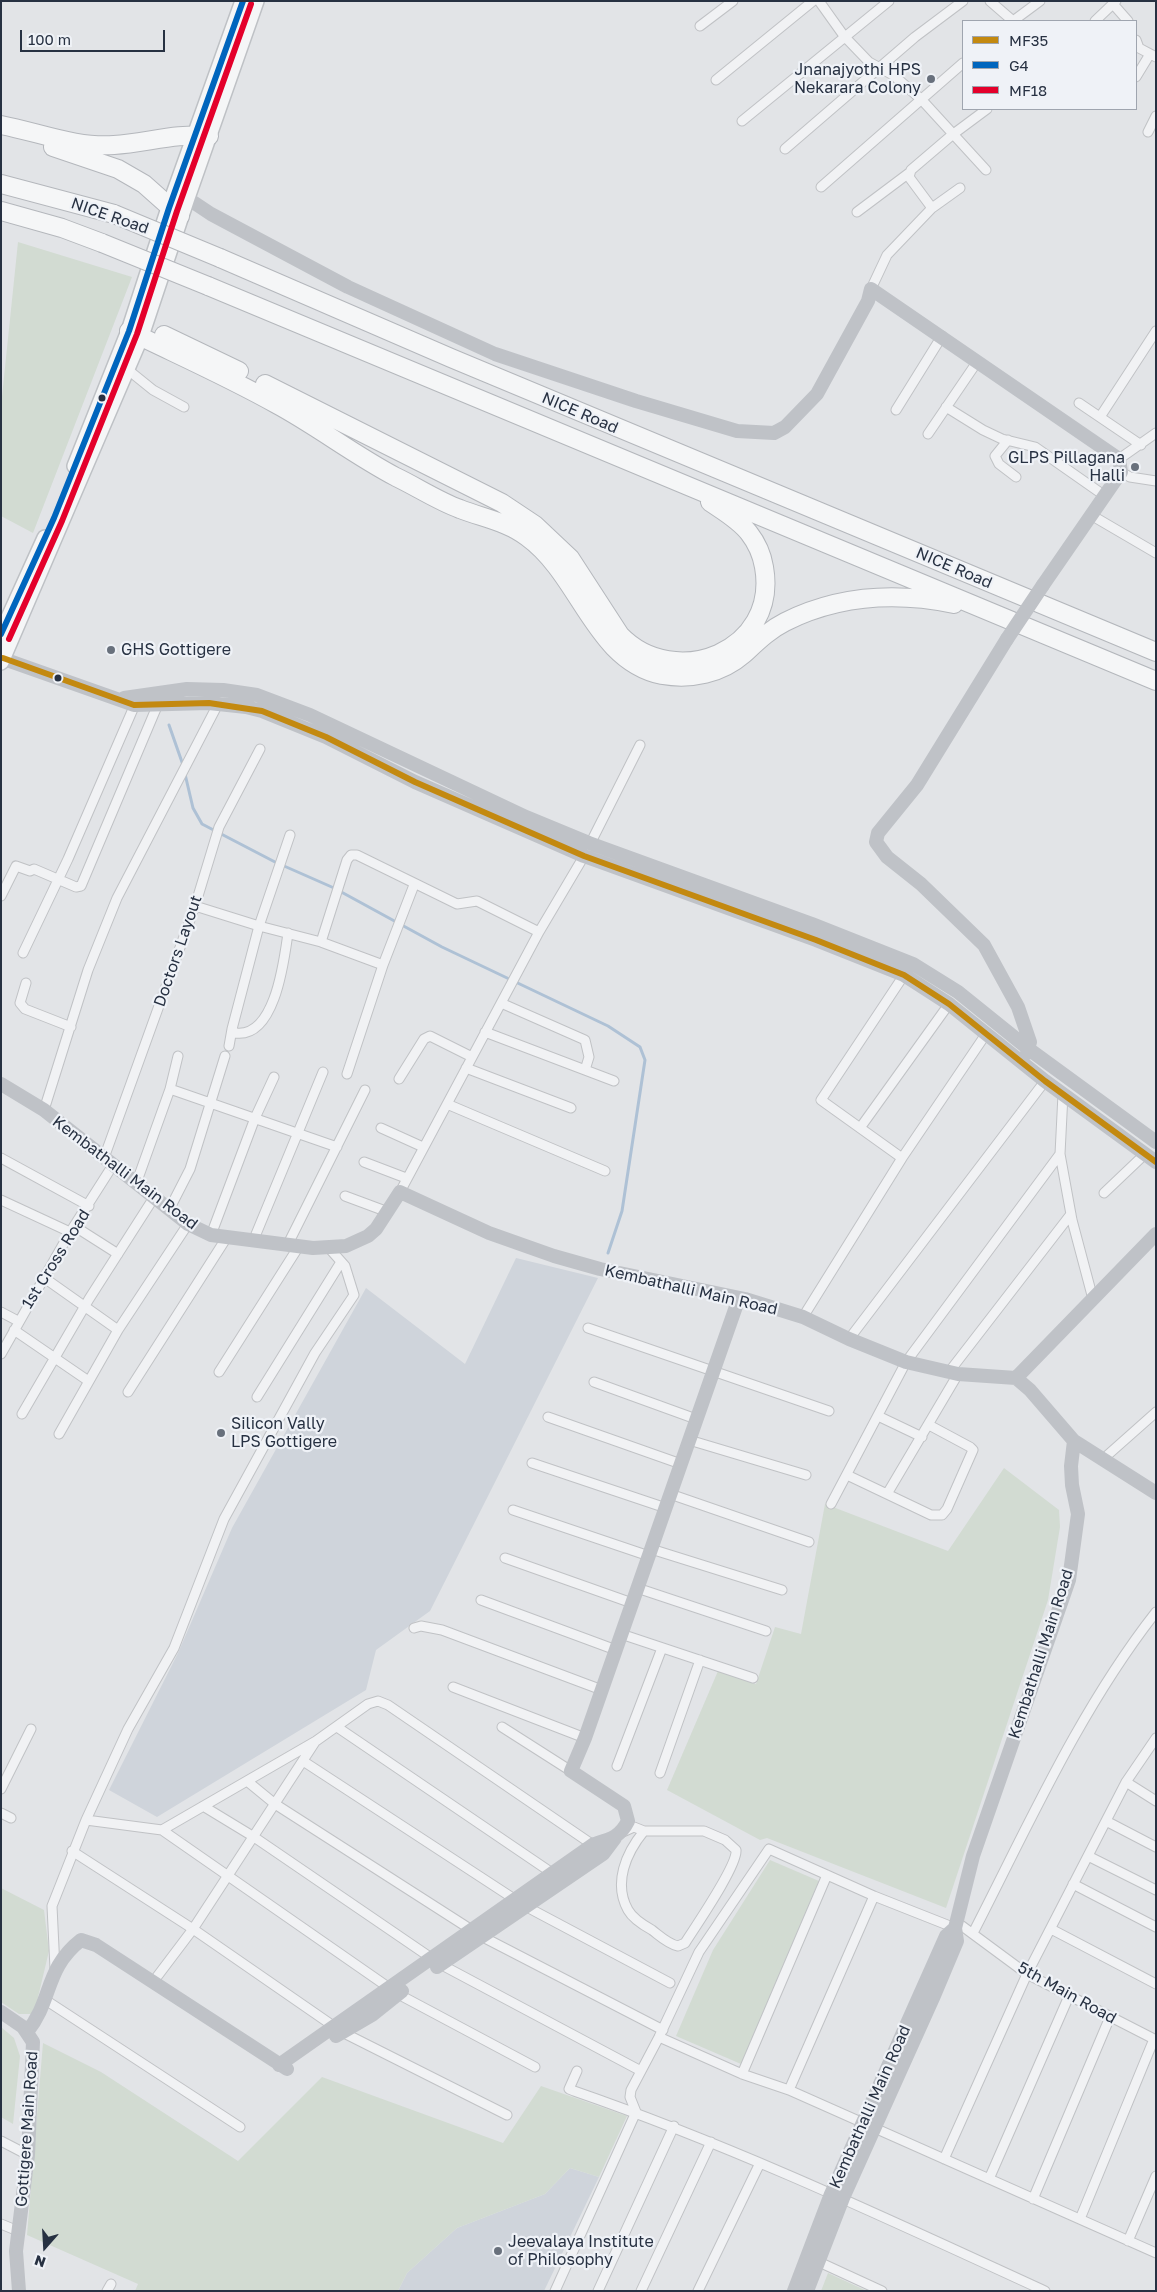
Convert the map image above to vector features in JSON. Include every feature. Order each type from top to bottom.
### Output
[{"type":"highway","points":[[1,125],[70,142],[96,145],[115,145],[176,135],[202,135]]},
{"type":"highway","points":[[1,134],[42,144],[118,169],[144,184],[175,212]]},
{"type":"highway","name":"NICE Road","points":[[1,184],[114,214],[460,362],[1156,652]]},
{"type":"highway","name":"NICE Road","points":[[1,211],[62,228],[208,286],[1156,681]]},
{"type":"highway","points":[[137,328],[502,503],[535,525],[570,558],[620,635],[629,644],[640,652],[665,660],[705,660],[728,650],[754,624],[764,600],[766,588],[763,562],[749,533],[690,487]]},
{"type":"highway","points":[[137,328],[278,404],[369,463],[458,509],[510,527],[526,535],[559,568],[602,635],[614,648],[636,666],[650,672],[687,676],[708,674],[720,670],[743,655],[769,631],[784,622],[807,612],[851,600],[872,597],[925,599],[992,612]]},
{"type":"main road","points":[[2,659],[127,369],[137,328],[202,135],[243,1]]},
{"type":"main road","points":[[175,212],[187,198],[202,135],[256,1]]},
{"type":"main road","points":[[1,635],[137,328]]},
{"type":"street","points":[[700,26],[733,1]]},
{"type":"street","points":[[819,1],[844,36],[869,62],[892,75],[921,99],[986,170]]},
{"type":"street","points":[[742,121],[889,1]]},
{"type":"street","points":[[785,149],[915,37],[963,1]]},
{"type":"street","points":[[990,1],[1012,20]]},
{"type":"street","points":[[1014,20],[1040,1]]},
{"type":"street","points":[[716,80],[810,2]]},
{"type":"street","points":[[1097,20],[1114,3],[1127,20]]},
{"type":"street","points":[[1137,43],[1139,48],[1153,55],[1137,76]]},
{"type":"street","points":[[820,187],[962,64]]},
{"type":"street","points":[[857,212],[909,173],[952,135],[986,110]]},
{"type":"street","points":[[1148,132],[1156,116]]},
{"type":"street","points":[[909,173],[909,177],[932,208]]},
{"type":"street","points":[[187,198],[212,214],[348,287],[495,354],[636,401],[737,431],[774,432],[785,428],[816,394],[868,300],[871,289],[887,255],[932,208],[960,188]]},
{"type":"street","points":[[871,289],[942,336],[976,362],[1101,441],[1130,477],[1156,481]]},
{"type":"street","points":[[1100,417],[1156,331]]},
{"type":"street","points":[[896,410],[942,336]]},
{"type":"street","points":[[928,434],[976,362]]},
{"type":"street","points":[[127,369],[153,390],[184,407]]},
{"type":"street","points":[[1079,402],[1141,445]]},
{"type":"street","points":[[946,407],[983,430],[1008,440],[1035,447],[1105,496]]},
{"type":"street","points":[[1020,1062],[1030,1050],[1027,1033],[1018,1007],[984,945],[921,884],[887,857],[876,842],[878,833],[917,785],[1007,639],[1105,496],[1120,466],[1156,433]]},
{"type":"street","points":[[1008,440],[995,456],[999,464],[1016,477]]},
{"type":"street","points":[[1091,515],[1156,553]]},
{"type":"street","points":[[2,659],[92,692],[121,699],[158,704],[218,704],[262,711],[326,737],[415,782],[584,856],[816,940],[904,975],[949,1004],[1020,1062],[1150,1158],[1104,1193]]},
{"type":"street","points":[[137,700],[187,689],[223,690],[257,695],[310,715],[475,794],[589,843],[762,904],[913,964],[952,988],[1030,1050],[1156,1142]]},
{"type":"street","points":[[23,953],[58,880],[137,700]]},
{"type":"street","points":[[1,896],[16,866],[30,872],[34,870],[76,887],[82,886],[158,704]]},
{"type":"street","points":[[44,1110],[88,970],[117,898],[218,704]]},
{"type":"street","points":[[400,1192],[539,932],[584,856],[640,745]]},
{"type":"street","name":"Doctors Layout","points":[[108,1161],[195,906],[217,833],[260,749]]},
{"type":"street","points":[[229,1046],[259,926],[290,835]]},
{"type":"street","points":[[321,942],[347,860],[351,855],[357,854],[414,885],[457,904],[478,901],[539,932]]},
{"type":"street","points":[[347,1074],[383,964],[414,885]]},
{"type":"street","points":[[195,906],[259,926],[321,942],[383,964]]},
{"type":"street","points":[[232,1029],[234,1033],[242,1034],[261,1024],[278,991],[288,934]]},
{"type":"street","points":[[902,1158],[821,1100],[904,975]]},
{"type":"street","points":[[26,983],[20,1003],[25,1009],[71,1027]]},
{"type":"street","points":[[501,1002],[585,1040],[590,1057],[585,1070]]},
{"type":"street","points":[[860,1128],[949,1004]]},
{"type":"street","points":[[485,1032],[614,1081]]},
{"type":"street","points":[[803,1316],[902,1158],[986,1034]]},
{"type":"street","points":[[399,1079],[424,1039],[430,1036],[472,1057]]},
{"type":"street","points":[[136,1184],[170,1089],[178,1056]]},
{"type":"street","points":[[168,1210],[190,1169],[225,1056]]},
{"type":"street","points":[[466,1068],[571,1108]]},
{"type":"street","points":[[254,1239],[323,1072]]},
{"type":"street","points":[[211,1235],[254,1118],[274,1077]]},
{"type":"street","points":[[849,1339],[1045,1081]]},
{"type":"street","name":"Kembathalli Main Road","points":[[1,1084],[44,1110],[168,1210],[188,1224],[211,1235],[329,1248],[346,1246],[368,1236],[388,1212],[400,1192],[489,1233],[554,1256],[600,1269],[739,1298],[803,1316],[849,1339],[906,1362],[954,1373],[1016,1378]]},
{"type":"street","points":[[170,1089],[337,1147]]},
{"type":"street","points":[[219,1372],[294,1245],[337,1147],[365,1090]]},
{"type":"street","points":[[1062,1094],[1060,1154],[1071,1214],[1093,1299]]},
{"type":"street","points":[[447,1104],[606,1171]]},
{"type":"street","points":[[381,1128],[423,1148]]},
{"type":"street","points":[[831,1504],[906,1362],[1060,1154]]},
{"type":"street","points":[[1,1158],[89,1206]]},
{"type":"street","name":"1st Cross Road","points":[[1,1354],[72,1229],[89,1206],[108,1161]]},
{"type":"street","points":[[364,1162],[406,1178]]},
{"type":"street","points":[[345,1196],[388,1212]]},
{"type":"street","points":[[22,1414],[85,1306],[153,1199]]},
{"type":"street","points":[[1,1200],[72,1229],[118,1254]]},
{"type":"street","points":[[887,1494],[929,1425],[954,1373],[1071,1214]]},
{"type":"street","points":[[59,1434],[118,1330],[188,1224]]},
{"type":"street","points":[[1156,1234],[1016,1378],[1030,1390],[1074,1441],[1156,1493]]},
{"type":"street","points":[[128,1392],[227,1237]]},
{"type":"street","points":[[55,1969],[52,1906],[72,1851],[128,1729],[174,1648],[224,1520],[315,1353],[354,1295],[345,1266],[329,1248]]},
{"type":"street","points":[[258,1397],[342,1262]]},
{"type":"street","points":[[44,1277],[118,1330]]},
{"type":"street","points":[[571,1771],[585,1738],[739,1298]]},
{"type":"street","points":[[1,1312],[55,1358],[88,1380]]},
{"type":"street","points":[[588,1328],[829,1411]]},
{"type":"street","points":[[594,1382],[696,1419]]},
{"type":"street","points":[[1102,1460],[1156,1412]]},
{"type":"street","points":[[878,1416],[922,1437]]},
{"type":"street","points":[[548,1417],[681,1464]]},
{"type":"street","points":[[846,1475],[931,1515],[942,1515],[947,1509],[973,1450],[970,1446],[929,1425]]},
{"type":"street","points":[[689,1440],[806,1475]]},
{"type":"street","name":"Kembathalli Main Road","points":[[794,2291],[837,2196],[875,2128],[956,1941],[956,1925],[973,1856],[1069,1580],[1078,1514],[1072,1485],[1071,1466],[1074,1441]]},
{"type":"street","points":[[532,1463],[666,1508]]},
{"type":"street","points":[[670,1494],[809,1542]]},
{"type":"street","points":[[513,1510],[782,1590]]},
{"type":"street","points":[[505,1558],[632,1603]]},
{"type":"street","points":[[637,1588],[766,1631]]},
{"type":"street","points":[[482,1600],[616,1650]]},
{"type":"street","points":[[973,1933],[1082,1721],[1134,1640],[1156,1612]]},
{"type":"street","points":[[414,1628],[421,1626],[442,1630],[602,1690]]},
{"type":"street","points":[[621,1634],[753,1678]]},
{"type":"street","points":[[617,1766],[662,1648]]},
{"type":"street","points":[[660,1773],[700,1660]]},
{"type":"street","points":[[453,1687],[585,1738]]},
{"type":"street","points":[[162,1830],[316,1741],[368,1704],[378,1701],[388,1705],[599,1849]]},
{"type":"street","points":[[336,1727],[558,1877]]},
{"type":"street","points":[[502,1727],[624,1806],[628,1821],[619,1835]]},
{"type":"street","points":[[1,1789],[31,1729]]},
{"type":"street","points":[[944,2159],[1027,1974],[1126,1782],[1156,1738]]},
{"type":"street","points":[[153,1982],[193,1929],[316,1741]]},
{"type":"street","points":[[303,1761],[520,1903],[670,1983]]},
{"type":"street","points":[[248,1781],[275,1804],[477,1933],[661,2033],[742,2074],[789,2090],[1156,2253]]},
{"type":"street","points":[[1126,1782],[1156,1801]]},
{"type":"street","points":[[203,1806],[254,1837],[436,1962],[641,2071]]},
{"type":"street","points":[[1,1813],[11,1818]]},
{"type":"street","points":[[86,1820],[162,1830],[394,1991],[535,2067]]},
{"type":"street","points":[[1106,1821],[1156,1847]]},
{"type":"street","points":[[27,2032],[38,2018],[55,1969],[68,1950],[81,1940],[96,1945],[288,2070],[338,2030],[372,2015],[394,1991],[619,1835],[634,1827],[644,1831],[704,1831],[725,1840],[736,1850],[736,1858],[718,1890],[685,1943],[678,1946],[634,1918],[628,1910],[622,1888],[624,1866],[631,1848],[644,1831]]},
{"type":"street","name":"5th Main Road","points":[[699,1952],[768,1849],[874,1896],[956,1925],[973,1933],[1027,1974],[1155,2039]]},
{"type":"street","points":[[72,1851],[193,1929],[338,2030],[507,2115]]},
{"type":"street","points":[[1088,1856],[1156,1890]]},
{"type":"street","points":[[742,2074],[827,1875]]},
{"type":"street","points":[[1073,1884],[1156,1927]]},
{"type":"street","points":[[789,2090],[874,1896]]},
{"type":"street","name":"Kembathalli Main Road","points":[[807,2291],[819,2262],[837,2196],[862,2122],[946,1936],[956,1925]]},
{"type":"street","points":[[1050,1929],[1156,1984]]},
{"type":"street","points":[[555,2291],[636,2112],[630,2097],[641,2071],[699,1952],[685,1943]]},
{"type":"street","points":[[989,2179],[1069,1996]]},
{"type":"street","points":[[44,1999],[240,2127]]},
{"type":"street","name":"Gottigere Main Road","points":[[1,2012],[27,2032],[33,2042],[28,2154],[16,2251],[19,2291]]},
{"type":"street","points":[[1033,2199],[1110,2017]]},
{"type":"street","points":[[1080,2219],[1155,2039]]},
{"type":"street","points":[[578,2071],[569,2089],[674,2126],[837,2196],[1045,2291]]},
{"type":"street","points":[[598,2291],[674,2126]]},
{"type":"street","points":[[1,2141],[28,2154]]},
{"type":"street","points":[[641,2291],[711,2142]]},
{"type":"street","points":[[698,2291],[760,2163]]},
{"type":"street","points":[[1128,2240],[1156,2176]]},
{"type":"street","points":[[1,2224],[18,2232]]},
{"type":"street","points":[[819,2262],[882,2291]]},
{"type":"shaded area","points":[[18,242],[132,277],[33,533],[1,516],[1,406]]},
{"type":"shaded area","points":[[516,1258],[598,1278],[430,1611],[376,1650],[366,1690],[157,1817],[109,1790],[178,1653],[232,1528],[366,1288],[465,1364]]},
{"type":"shaded area","points":[[1004,1468],[1059,1510],[1060,1527],[1048,1600],[946,1908],[767,1838],[760,1840],[667,1790],[718,1671],[756,1684],[775,1627],[801,1634],[825,1504],[948,1551]]},
{"type":"shaded area","points":[[770,1860],[819,1881],[741,2064],[676,2036],[713,1950]]},
{"type":"shaded area","points":[[1,1888],[44,1910],[49,1951],[34,2014],[19,2014],[1,2002]]},
{"type":"shaded area","points":[[1,2027],[14,2038],[20,2056],[13,2124],[1,2117]]},
{"type":"shaded area","points":[[43,2043],[101,2072],[238,2161],[322,2077],[503,2143],[541,2086],[627,2116],[599,2177],[570,2168],[545,2194],[457,2228],[407,2273],[398,2291],[135,2291],[138,2284],[27,2235]]},
{"type":"shaded area","name":"Jeevalaya Institute of Philosophy","points":[[570,2168],[599,2177],[544,2291],[398,2291],[407,2273],[457,2228],[545,2194]]},
{"type":"shaded area","points":[[828,2273],[867,2291],[821,2291]]},
{"type":"waterway","points":[[169,725],[183,765]]},
{"type":"waterway","points":[[185,774],[193,808],[202,824],[275,862],[334,888],[442,947],[608,1026],[640,1047],[645,1060],[622,1211],[608,1253]]},
{"type":"transit line","name":"G4","points":[[1,634],[54,518],[129,331],[169,208],[243,1]]},
{"type":"transit line","name":"MF18","points":[[9,639],[62,521],[137,334],[177,211],[251,4]]},
{"type":"transit line","name":"MF35","points":[[3,658],[134,705],[209,703],[262,711],[326,737],[415,782],[584,856],[816,940],[904,975],[949,1004],[1045,1081],[1156,1162]]},
{"type":"place","name":"Jnanajyothi HPS Nekarara Colony","points":[[931,79]]},
{"type":"place","name":"GLPS Pillagana Halli","points":[[1135,467]]},
{"type":"place","name":"GHS Gottigere","points":[[111,650]]},
{"type":"place","name":"Silicon Vally LPS Gottigere","points":[[221,1433]]},
{"type":"place","name":"Jeevalaya Institute of Philosophy","points":[[498,2251]]}]
